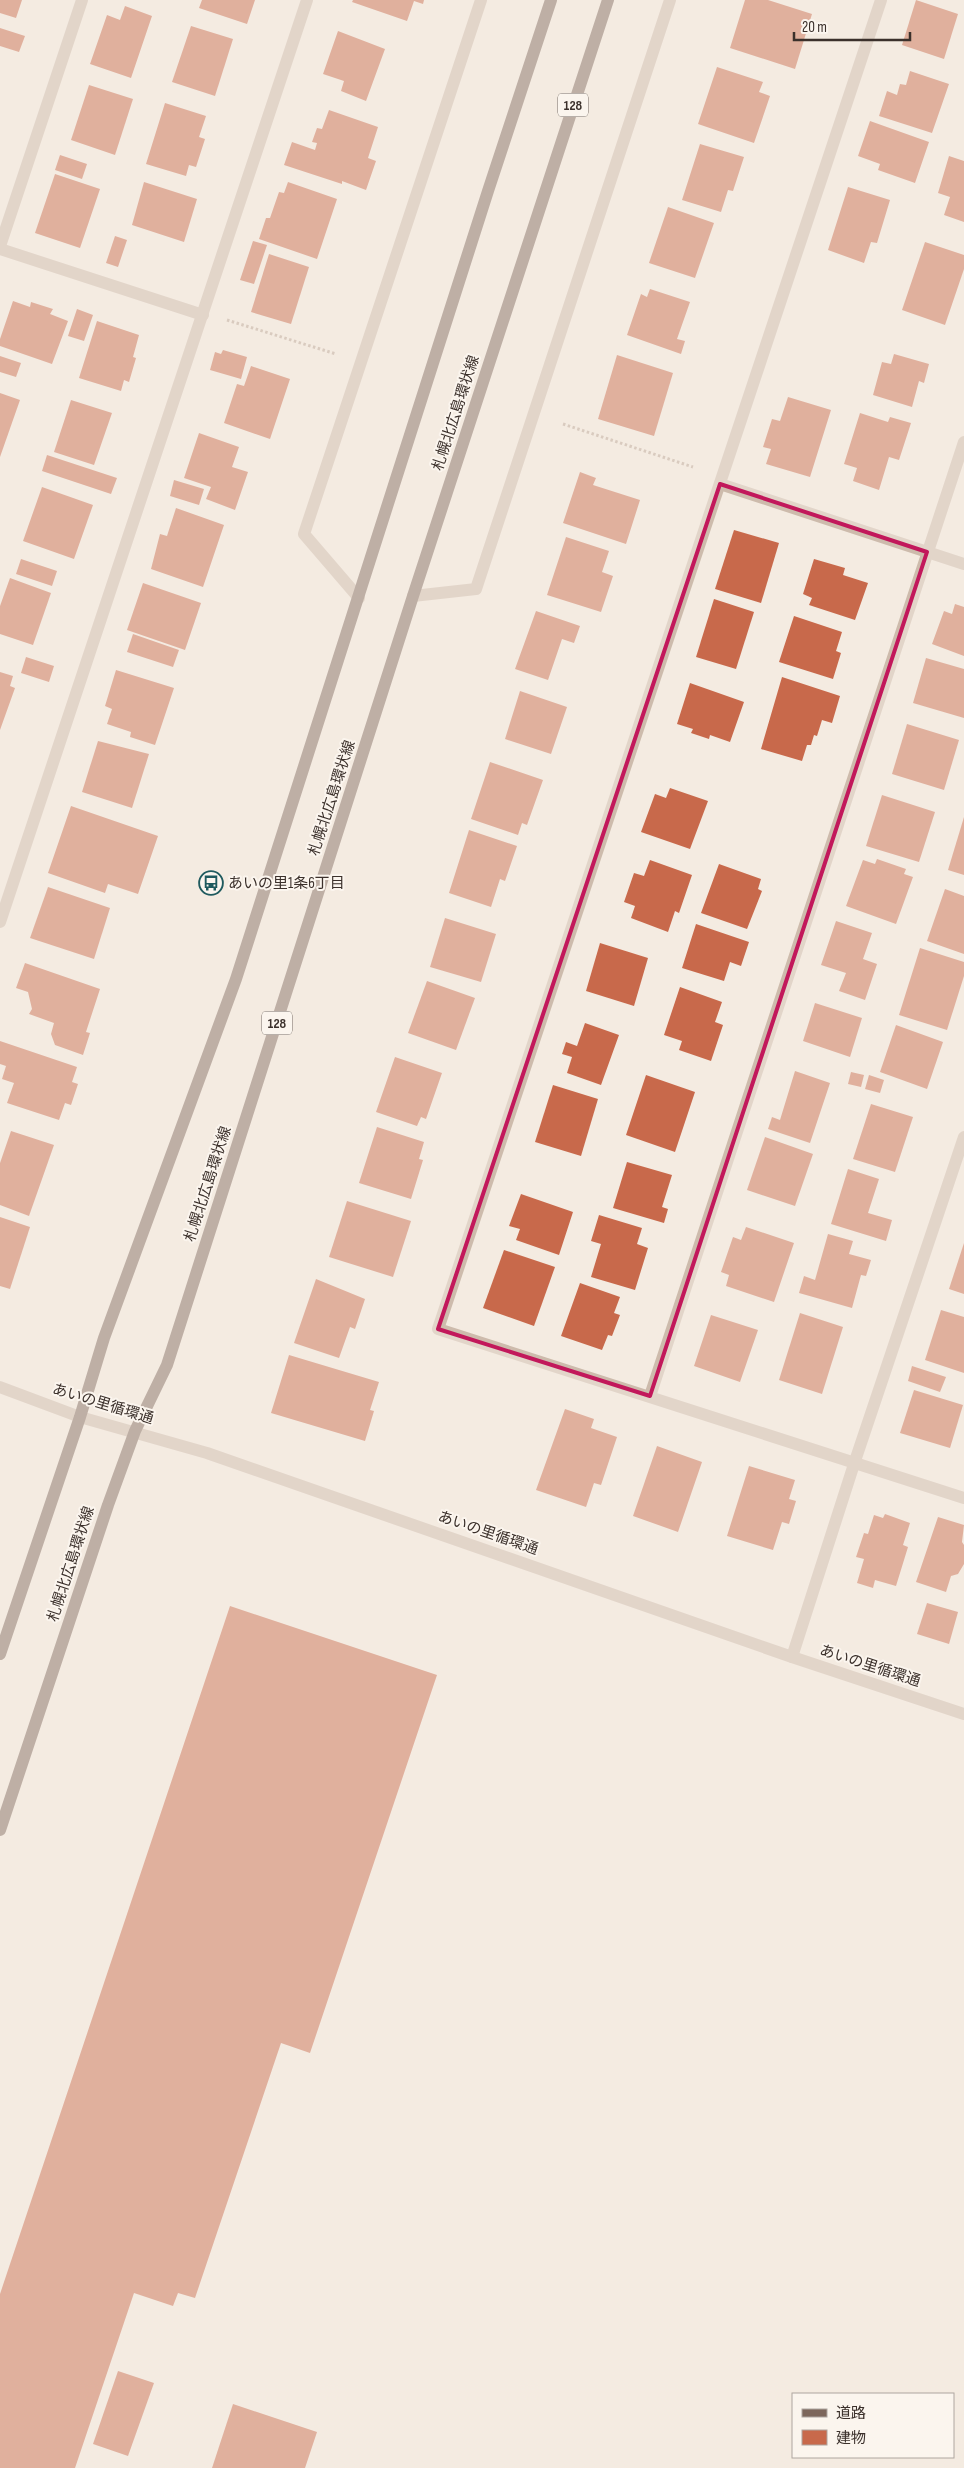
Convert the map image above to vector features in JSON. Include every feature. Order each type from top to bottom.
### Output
[{"type":"main road","points":[[0,1654],[80,1416],[104,1338],[236,979],[551,0]]},
{"type":"main road","name":"札幌北広島環状線","points":[[0,1830],[108,1505],[135,1431],[167,1365],[413,596],[608,0]]},
{"type":"street","points":[[82,0],[0,247],[203,315]]},
{"type":"street","points":[[0,922],[307,0]]},
{"type":"street","points":[[360,598],[304,534],[481,0]]},
{"type":"street","points":[[413,596],[476,589],[670,0]]},
{"type":"street","points":[[881,0],[438,1329],[855,1461],[964,1498]]},
{"type":"street","points":[[650,1396],[964,442]]},
{"type":"street","points":[[720,484],[964,564]]},
{"type":"street","points":[[792,1657],[855,1461],[964,1137]]},
{"type":"street","name":"あいの里循環通","points":[[0,1387],[80,1416],[207,1453],[792,1657],[964,1714]]},
{"type":"path","points":[[222,318],[339,355]]},
{"type":"path","points":[[563,424],[693,468]]},
{"type":"highlighted area","points":[[720,484],[927,552],[650,1396],[438,1329]]},
{"type":"building","points":[[0,0],[22,0],[16,18],[0,13]]},
{"type":"building","points":[[202,0],[255,0],[247,24],[199,8]]},
{"type":"building","points":[[353,0],[424,0],[423,4],[414,1],[407,21],[352,2]]},
{"type":"building","points":[[745,0],[768,0],[812,14],[795,69],[730,48]]},
{"type":"building","points":[[916,0],[958,14],[944,59],[902,45]]},
{"type":"building","points":[[125,6],[152,16],[131,78],[90,64],[107,15],[120,20]]},
{"type":"building","points":[[191,26],[233,39],[215,96],[172,82]]},
{"type":"building","points":[[0,28],[25,36],[19,52],[0,46]]},
{"type":"building","points":[[338,31],[385,49],[366,101],[341,91],[344,81],[323,74]]},
{"type":"building","points":[[717,67],[763,82],[759,92],[770,96],[754,143],[698,124]]},
{"type":"building","points":[[910,71],[949,84],[932,133],[879,116],[887,91],[897,95],[900,84],[906,85]]},
{"type":"building","points":[[89,85],[133,99],[115,155],[71,140]]},
{"type":"building","points":[[165,103],[206,116],[199,137],[205,139],[196,167],[189,165],[186,176],[146,164]]},
{"type":"building","points":[[329,110],[378,127],[368,158],[376,161],[366,190],[342,181],[342,184],[284,165],[292,142],[315,150],[317,143],[312,142],[317,128],[322,129]]},
{"type":"building","points":[[870,121],[929,142],[915,183],[878,170],[880,164],[858,156]]},
{"type":"building","points":[[700,144],[744,157],[733,191],[728,190],[721,212],[682,200]]},
{"type":"building","points":[[60,155],[87,164],[82,179],[55,170]]},
{"type":"building","points":[[949,156],[964,161],[964,222],[944,215],[950,197],[938,193]]},
{"type":"building","points":[[55,174],[100,189],[80,248],[35,233]]},
{"type":"building","points":[[144,182],[197,199],[184,242],[132,225]]},
{"type":"building","points":[[288,182],[337,199],[317,259],[259,239],[266,218],[270,218],[279,192],[284,193]]},
{"type":"building","points":[[848,187],[890,200],[877,243],[871,242],[864,263],[828,250]]},
{"type":"building","points":[[668,207],[714,223],[695,278],[649,263]]},
{"type":"building","points":[[115,236],[127,240],[118,267],[106,263]]},
{"type":"building","points":[[253,241],[267,245],[254,284],[240,280]]},
{"type":"building","points":[[925,242],[964,255],[964,269],[945,325],[902,310]]},
{"type":"building","points":[[269,254],[309,267],[291,324],[251,312]]},
{"type":"building","points":[[650,289],[690,302],[677,339],[685,341],[681,354],[627,335],[641,294],[647,297]]},
{"type":"building","points":[[13,301],[30,307],[31,302],[53,309],[50,314],[68,321],[52,364],[0,346],[0,339]]},
{"type":"building","points":[[77,309],[93,315],[84,341],[68,336]]},
{"type":"building","points":[[97,321],[139,335],[133,357],[136,358],[129,382],[124,380],[121,391],[79,378]]},
{"type":"building","points":[[223,350],[247,357],[241,379],[210,370],[215,352],[221,354]]},
{"type":"building","points":[[894,354],[929,364],[924,383],[919,381],[912,407],[873,395],[882,362],[891,364]]},
{"type":"building","points":[[617,355],[673,373],[654,436],[598,419]]},
{"type":"building","points":[[0,356],[21,363],[16,377],[0,372]]},
{"type":"building","points":[[251,366],[290,379],[270,439],[224,423],[237,384],[244,386]]},
{"type":"building","points":[[0,393],[20,400],[0,457]]},
{"type":"building","points":[[788,397],[831,410],[810,477],[766,464],[771,449],[763,447],[772,419],[780,421]]},
{"type":"building","points":[[71,400],[112,413],[94,465],[54,452]]},
{"type":"building","points":[[860,413],[888,422],[890,417],[911,423],[899,460],[889,457],[879,490],[853,481],[857,468],[844,464]]},
{"type":"building","points":[[199,433],[239,447],[232,467],[248,472],[235,510],[206,499],[211,487],[184,478]]},
{"type":"building","points":[[47,455],[117,478],[111,494],[42,471]]},
{"type":"building","points":[[580,472],[596,478],[593,485],[640,500],[626,544],[563,523]]},
{"type":"building","points":[[174,480],[204,489],[199,505],[170,496]]},
{"type":"building","points":[[42,487],[93,505],[74,559],[23,541]]},
{"type":"building","points":[[176,508],[224,525],[203,587],[151,569],[160,534],[167,536]]},
{"type":"building","points":[[734,530],[779,543],[761,603],[715,589]]},
{"type":"building","points":[[566,537],[609,551],[602,572],[613,576],[601,612],[547,595]]},
{"type":"building","points":[[21,559],[57,571],[52,586],[16,574]]},
{"type":"building","points":[[814,559],[845,568],[843,575],[868,583],[855,620],[809,605],[812,598],[803,594]]},
{"type":"building","points":[[10,578],[51,593],[33,645],[0,634],[0,606]]},
{"type":"building","points":[[143,583],[201,603],[185,650],[127,630]]},
{"type":"building","points":[[714,599],[754,612],[736,669],[696,657]]},
{"type":"building","points":[[955,604],[964,607],[964,656],[932,644],[944,611],[952,614]]},
{"type":"building","points":[[536,611],[580,626],[574,643],[562,639],[548,680],[515,669]]},
{"type":"building","points":[[794,616],[842,632],[836,651],[841,653],[833,679],[779,662]]},
{"type":"building","points":[[133,634],[179,650],[173,667],[127,652]]},
{"type":"building","points":[[26,657],[54,666],[49,682],[21,673]]},
{"type":"building","points":[[926,658],[964,669],[964,718],[913,703]]},
{"type":"building","points":[[116,670],[174,688],[155,745],[130,737],[131,732],[107,724],[112,709],[105,706]]},
{"type":"building","points":[[0,672],[13,676],[10,686],[15,688],[0,730]]},
{"type":"building","points":[[782,677],[840,696],[832,723],[822,720],[817,736],[814,735],[811,745],[807,745],[802,761],[761,749]]},
{"type":"building","points":[[690,683],[744,702],[730,742],[710,735],[709,739],[691,733],[693,729],[677,724]]},
{"type":"building","points":[[520,691],[567,707],[551,754],[505,739]]},
{"type":"building","points":[[907,724],[959,740],[944,790],[892,774]]},
{"type":"building","points":[[98,741],[149,754],[132,808],[82,792]]},
{"type":"building","points":[[490,762],[543,780],[527,825],[522,823],[518,835],[471,819]]},
{"type":"building","points":[[670,788],[708,801],[690,849],[641,832],[655,794],[666,798]]},
{"type":"building","points":[[882,795],[935,812],[919,862],[866,846]]},
{"type":"building","points":[[71,806],[158,836],[138,894],[108,884],[105,893],[48,873]]},
{"type":"building","points":[[964,817],[964,875],[948,870]]},
{"type":"building","points":[[469,830],[517,846],[505,881],[500,879],[491,907],[449,893]]},
{"type":"building","points":[[877,859],[906,869],[904,874],[913,877],[896,924],[846,906],[863,860],[875,864]]},
{"type":"building","points":[[650,860],[692,875],[679,913],[675,911],[668,932],[631,918],[635,906],[624,902],[634,873],[644,876]]},
{"type":"building","points":[[719,864],[761,879],[758,889],[762,891],[747,929],[701,913]]},
{"type":"building","points":[[48,887],[110,908],[94,959],[30,938]]},
{"type":"building","points":[[945,889],[964,896],[964,954],[927,941]]},
{"type":"building","points":[[445,918],[496,934],[481,982],[430,967]]},
{"type":"building","points":[[836,921],[872,933],[863,959],[877,964],[865,1000],[839,991],[846,973],[821,965]]},
{"type":"building","points":[[696,924],[749,942],[741,966],[730,962],[724,981],[682,968]]},
{"type":"building","points":[[600,943],[648,958],[634,1006],[586,991]]},
{"type":"building","points":[[920,948],[964,962],[964,976],[947,1030],[899,1015]]},
{"type":"building","points":[[25,963],[100,989],[86,1032],[90,1033],[83,1055],[55,1045],[51,1034],[54,1023],[29,1014],[32,1009],[28,992],[16,988]]},
{"type":"building","points":[[427,981],[475,998],[456,1050],[408,1033]]},
{"type":"building","points":[[680,987],[722,1002],[715,1022],[723,1025],[711,1061],[679,1050],[682,1041],[664,1035]]},
{"type":"building","points":[[815,1003],[862,1018],[850,1057],[803,1041]]},
{"type":"building","points":[[585,1023],[619,1035],[601,1085],[567,1073],[572,1057],[562,1054],[566,1042],[577,1046]]},
{"type":"building","points":[[896,1025],[943,1042],[927,1089],[880,1072]]},
{"type":"building","points":[[0,1041],[77,1067],[72,1082],[78,1084],[71,1105],[65,1103],[59,1120],[7,1103],[14,1083],[2,1079],[6,1066],[0,1064]]},
{"type":"building","points":[[395,1057],[442,1073],[426,1119],[421,1117],[417,1126],[376,1112]]},
{"type":"building","points":[[795,1071],[830,1083],[810,1143],[768,1129],[772,1117],[780,1120]]},
{"type":"building","points":[[851,1072],[864,1075],[861,1087],[848,1084]]},
{"type":"building","points":[[646,1075],[695,1092],[675,1152],[626,1135]]},
{"type":"building","points":[[869,1075],[884,1080],[880,1093],[865,1089]]},
{"type":"building","points":[[553,1085],[598,1099],[581,1156],[535,1142]]},
{"type":"building","points":[[871,1104],[913,1117],[895,1172],[853,1159]]},
{"type":"building","points":[[377,1127],[424,1142],[419,1159],[423,1160],[411,1199],[359,1183]]},
{"type":"building","points":[[11,1131],[54,1145],[29,1216],[0,1205],[0,1163]]},
{"type":"building","points":[[765,1137],[813,1154],[795,1206],[747,1190]]},
{"type":"building","points":[[627,1162],[672,1175],[662,1207],[668,1209],[664,1223],[613,1208]]},
{"type":"building","points":[[848,1169],[879,1179],[868,1213],[892,1220],[886,1241],[831,1224]]},
{"type":"building","points":[[521,1194],[573,1212],[559,1255],[516,1240],[520,1229],[509,1226]]},
{"type":"building","points":[[347,1201],[411,1221],[393,1277],[329,1257]]},
{"type":"building","points":[[599,1215],[642,1228],[637,1244],[648,1248],[635,1290],[591,1277],[601,1244],[591,1241]]},
{"type":"building","points":[[0,1217],[30,1227],[10,1289],[0,1286]]},
{"type":"building","points":[[746,1227],[794,1243],[774,1302],[726,1286],[729,1275],[721,1272],[733,1237],[741,1240]]},
{"type":"building","points":[[828,1234],[853,1241],[849,1254],[871,1260],[866,1276],[861,1275],[852,1308],[799,1293],[804,1276],[815,1280]]},
{"type":"building","points":[[964,1243],[964,1294],[949,1289]]},
{"type":"building","points":[[504,1250],[555,1267],[534,1326],[483,1308]]},
{"type":"building","points":[[316,1279],[365,1299],[355,1329],[350,1327],[339,1358],[294,1343]]},
{"type":"building","points":[[580,1283],[620,1297],[614,1313],[620,1315],[612,1336],[608,1335],[602,1350],[561,1336]]},
{"type":"building","points":[[941,1310],[964,1317],[964,1373],[925,1360]]},
{"type":"building","points":[[800,1313],[843,1327],[822,1394],[779,1380]]},
{"type":"building","points":[[711,1315],[758,1330],[740,1382],[694,1366]]},
{"type":"building","points":[[289,1355],[379,1382],[370,1410],[374,1411],[365,1441],[271,1413]]},
{"type":"building","points":[[912,1366],[946,1377],[940,1392],[908,1381]]},
{"type":"building","points":[[914,1390],[963,1405],[950,1448],[900,1433]]},
{"type":"building","points":[[565,1409],[594,1419],[591,1428],[617,1437],[601,1485],[594,1483],[586,1507],[536,1490]]},
{"type":"building","points":[[657,1446],[702,1462],[678,1532],[633,1516]]},
{"type":"building","points":[[749,1466],[795,1480],[789,1499],[796,1501],[789,1524],[782,1522],[773,1550],[727,1536]]},
{"type":"building","points":[[885,1514],[910,1523],[903,1545],[908,1547],[896,1586],[875,1580],[873,1588],[857,1583],[864,1559],[856,1557],[864,1533],[868,1534],[874,1515],[883,1518]]},
{"type":"building","points":[[938,1517],[964,1525],[962,1542],[964,1545],[964,1564],[958,1574],[951,1576],[946,1592],[916,1582]]},
{"type":"building","points":[[927,1603],[958,1612],[949,1644],[917,1634]]},
{"type":"building","points":[[230,1606],[437,1675],[310,2053],[281,2043],[195,2298],[178,2293],[173,2306],[134,2293],[75,2468],[0,2468],[0,2294]]},
{"type":"building","points":[[118,2371],[154,2383],[128,2456],[93,2444]]},
{"type":"building","points":[[233,2404],[317,2432],[305,2468],[212,2468]]},
{"type":"place","name":"あいの里1条6丁目","points":[[211,883]]}]
